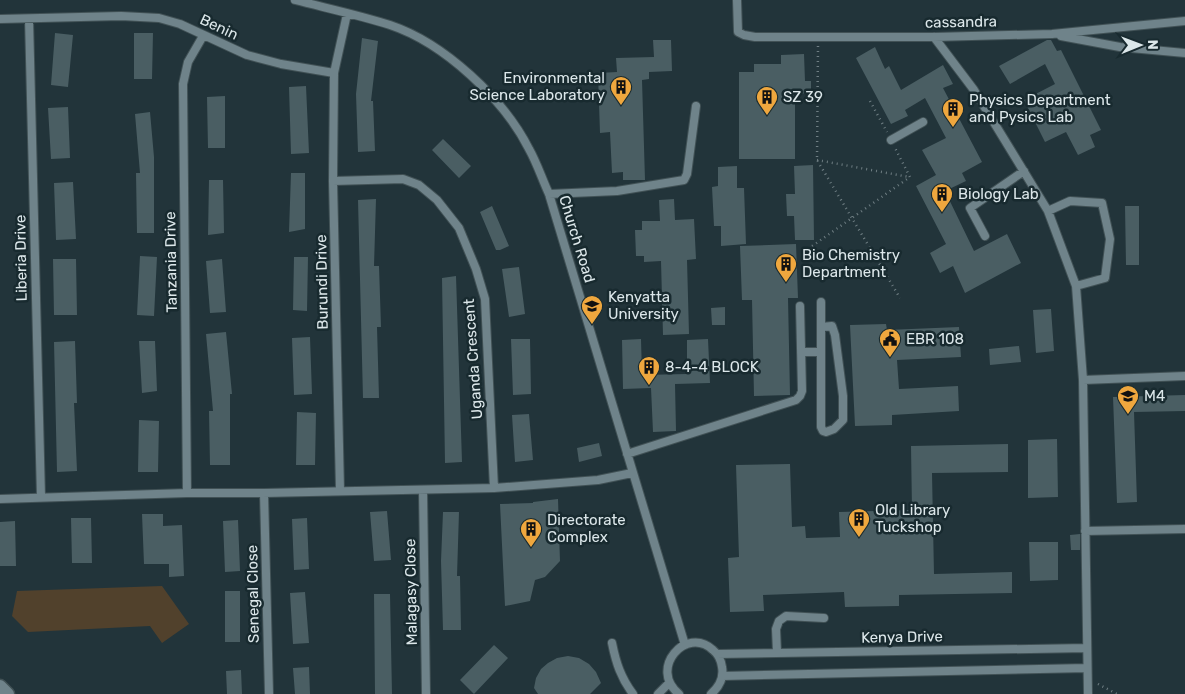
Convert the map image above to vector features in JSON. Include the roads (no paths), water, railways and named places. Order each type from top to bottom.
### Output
[{"type":"main road","points":[[0,686],[8,694]]},
{"type":"lane","name":"Church Road","points":[[295,0],[391,25],[410,33],[433,47],[470,74],[502,107],[529,148],[549,194],[685,645]]},
{"type":"lane","name":"cassandra","points":[[737,0],[738,32],[755,37],[934,37],[1052,34],[1185,21]]},
{"type":"lane","points":[[334,73],[347,14]]},
{"type":"lane","name":"Benin","points":[[0,19],[138,16],[159,18],[180,24],[203,36],[262,60],[334,73]]},
{"type":"lane","name":"Liberia Drive","points":[[29,19],[41,497]]},
{"type":"lane","points":[[1052,34],[1120,47],[1185,53]]},
{"type":"lane","name":"Tanzania Drive","points":[[187,493],[183,84],[188,62],[203,36]]},
{"type":"lane","points":[[934,37],[966,78],[1048,211],[1076,286],[1083,380],[1088,694]]},
{"type":"lane","name":"Burundi Drive","points":[[334,73],[333,181],[340,490]]},
{"type":"lane","points":[[549,194],[617,191],[684,180],[687,174],[696,106]]},
{"type":"lane","points":[[891,140],[923,122]]},
{"type":"lane","points":[[985,236],[970,208],[1024,170]]},
{"type":"lane","name":"Uganda Crescent","points":[[333,181],[403,179],[419,185],[437,200],[459,228],[476,269],[485,299],[494,488]]},
{"type":"lane","points":[[1048,211],[1070,201],[1102,203],[1110,239],[1104,278],[1076,286]]},
{"type":"lane","points":[[821,302],[821,327],[821,427],[826,432],[834,429],[843,420],[843,396],[835,335],[832,326],[821,327]]},
{"type":"lane","points":[[627,454],[796,400],[802,391],[800,306]]},
{"type":"lane","points":[[801,352],[821,352]]},
{"type":"lane","points":[[1083,380],[1185,376]]},
{"type":"lane","points":[[0,499],[187,493],[494,488],[598,480],[632,473]]},
{"type":"lane","name":"Malagasy Close","points":[[423,490],[426,694]]},
{"type":"lane","name":"Senegal Close","points":[[264,493],[269,694]]},
{"type":"lane","points":[[1085,531],[1185,529]]},
{"type":"lane","points":[[777,652],[776,629],[779,621],[786,616],[824,618]]},
{"type":"lane","points":[[612,643],[616,666],[623,681],[633,694]]},
{"type":"lane","points":[[679,694],[669,683],[668,665],[671,656],[677,650],[685,645],[694,643],[703,644],[711,648],[722,662],[722,676],[716,692]]},
{"type":"lane","name":"Kenya Drive","points":[[717,654],[1087,648]]},
{"type":"lane","points":[[722,676],[1087,668]]},
{"type":"lane","points":[[658,694],[669,683]]},
{"type":"place","name":"Environmental Science Laboratory","points":[[621,106]]},
{"type":"place","name":"SZ 39","points":[[767,116]]},
{"type":"place","name":"Physics Department and Pysics Lab","points":[[953,128]]},
{"type":"place","name":"Biology Lab","points":[[942,213]]},
{"type":"place","name":"Bio Chemistry Department","points":[[786,283]]},
{"type":"place","name":"Kenyatta University","points":[[592,325]]},
{"type":"place","name":"EBR 108","points":[[890,358]]},
{"type":"place","name":"8-4-4 BLOCK","points":[[649,386]]},
{"type":"place","name":"M4","points":[[1128,415]]},
{"type":"place","name":"Old Library Tuckshop","points":[[859,538]]},
{"type":"place","name":"Directorate Complex","points":[[531,548]]}]
